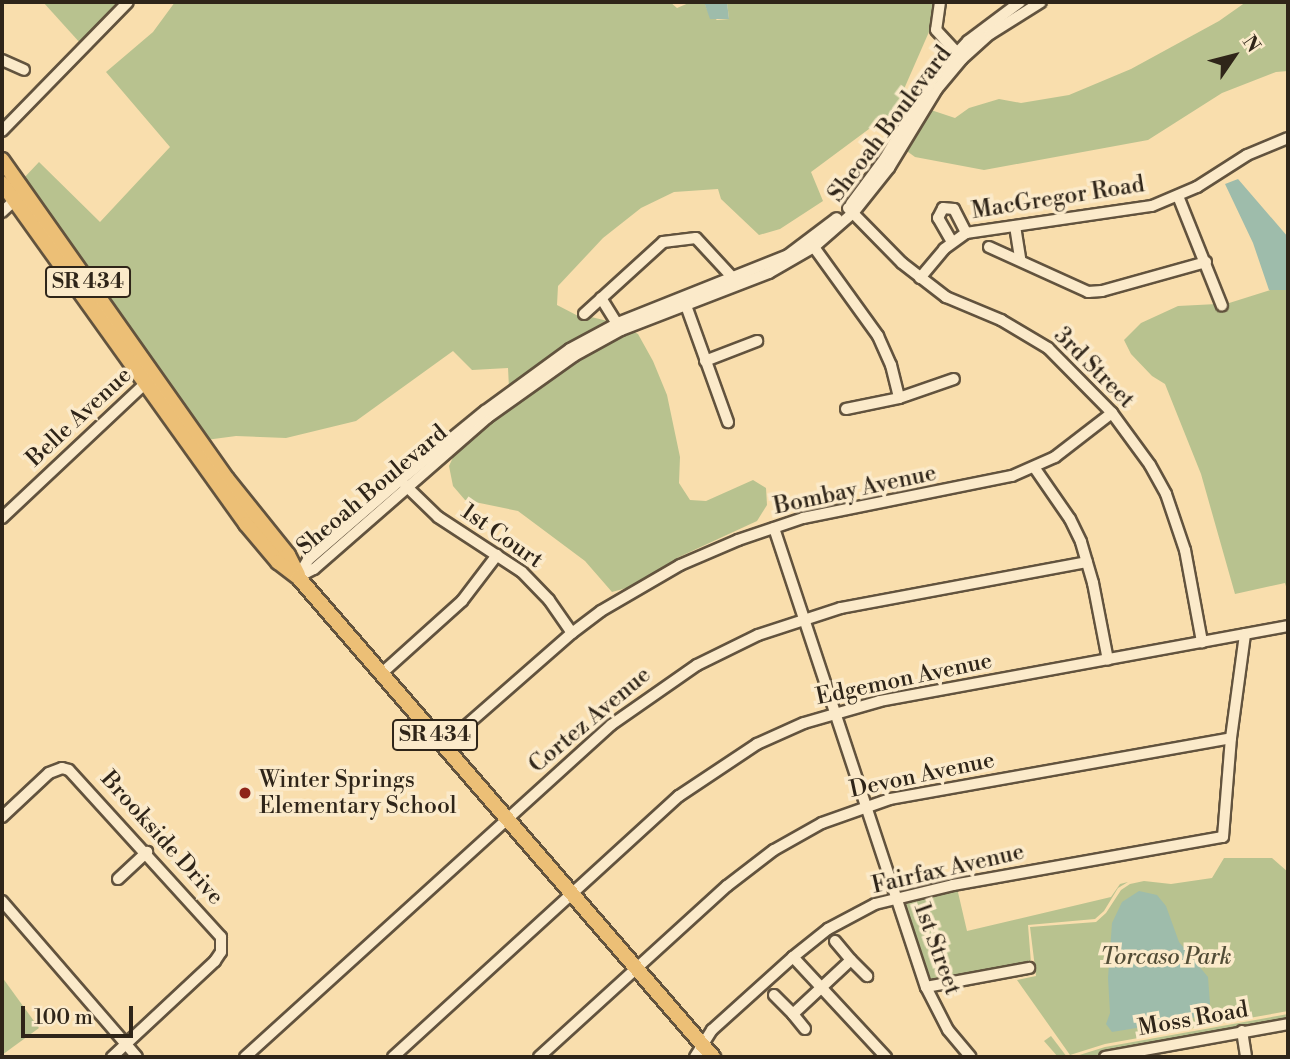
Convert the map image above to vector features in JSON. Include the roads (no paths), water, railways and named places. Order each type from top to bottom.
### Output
[{"type":"main road","name":"SR 434","points":[[2,160],[10,193],[105,329],[149,380],[288,555],[298,577],[636,969],[699,1051],[713,1057]]},
{"type":"main road","name":"SR 434","points":[[10,193],[131,344],[149,380]]},
{"type":"main road","points":[[105,329],[131,344]]},
{"type":"street","points":[[2,131],[128,2]]},
{"type":"street","points":[[940,2],[936,30],[960,56]]},
{"type":"street","name":"Sheoah Boulevard","points":[[685,301],[769,273],[812,244],[850,210],[889,168],[937,89],[988,23],[1020,2]]},
{"type":"street","name":"Sheoah Boulevard","points":[[960,56],[1041,2]]},
{"type":"street","points":[[2,60],[24,71]]},
{"type":"street","name":"MacGregor Road","points":[[920,278],[952,242],[966,233],[1119,213],[1178,196],[1198,187],[1247,155],[1288,138]]},
{"type":"street","points":[[2,212],[10,193]]},
{"type":"street","points":[[1178,196],[1222,306]]},
{"type":"street","points":[[952,242],[938,218],[943,208],[954,209],[966,233]]},
{"type":"street","name":"3rd Street","points":[[850,210],[920,278],[946,297],[1001,320],[1048,348],[1112,413],[1130,436],[1166,494],[1185,550],[1202,642]]},
{"type":"street","points":[[1015,226],[1020,259]]},
{"type":"street","points":[[584,314],[657,245],[691,238],[701,242],[734,279]]},
{"type":"street","points":[[812,244],[878,336],[891,365],[899,398]]},
{"type":"street","name":"Sheoah Boulevard","points":[[298,577],[314,569],[404,484],[536,373],[570,349],[812,244]]},
{"type":"street","points":[[989,247],[1088,292],[1102,291],[1206,262]]},
{"type":"street","points":[[601,298],[620,327]]},
{"type":"street","points":[[685,301],[728,422]]},
{"type":"street","points":[[705,360],[757,341]]},
{"type":"street","points":[[846,409],[899,398],[954,379]]},
{"type":"street","name":"Belle Avenue","points":[[2,518],[149,380]]},
{"type":"street","name":"Bombay Avenue","points":[[444,746],[572,633],[611,605],[680,565],[774,528],[836,511],[988,483],[1034,467],[1074,444],[1112,413]]},
{"type":"street","points":[[1034,467],[1070,519],[1087,562],[1108,660]]},
{"type":"street","name":"1st Court","points":[[404,484],[438,517],[523,572],[537,586],[572,633]]},
{"type":"street","name":"1st Street","points":[[774,528],[926,987],[948,1030],[971,1057]]},
{"type":"street","points":[[382,673],[462,601],[498,555]]},
{"type":"street","name":"Cortez Avenue","points":[[245,1057],[611,725],[661,688],[727,649],[804,619],[874,601],[1087,562]]},
{"type":"street","name":"Edgemon Avenue","points":[[393,1057],[679,796],[720,766],[776,735],[835,713],[880,701],[1288,626]]},
{"type":"street","points":[[1231,738],[1245,634]]},
{"type":"street","name":"Devon Avenue","points":[[539,1057],[727,886],[766,855],[822,823],[866,806],[911,795],[1231,738]]},
{"type":"street","name":"Fairfax Avenue","points":[[699,1051],[712,1030],[793,957],[844,920],[896,898],[953,885],[1223,837],[1231,738]]},
{"type":"street","name":"Brookside Drive","points":[[2,817],[49,774],[62,768],[78,776],[216,930],[222,944],[215,961],[125,1045]]},
{"type":"street","points":[[118,879],[147,852]]},
{"type":"street","points":[[2,901],[137,1057]]},
{"type":"street","points":[[835,941],[867,976]]},
{"type":"street","points":[[793,957],[886,1057]]},
{"type":"street","points":[[793,1014],[851,960]]},
{"type":"street","points":[[926,987],[1029,968]]},
{"type":"street","points":[[774,995],[805,1029]]},
{"type":"street","name":"Moss Road","points":[[1107,1057],[1288,1024]]},
{"type":"street","points":[[1242,1031],[1246,1057]]},
{"type":"street","points":[[112,1057],[125,1045]]},
{"type":"place","name":"Winter Springs Elementary School","points":[[245,793]]},
{"type":"park label","name":"Torcaso Park","points":[[1166,957]]}]
